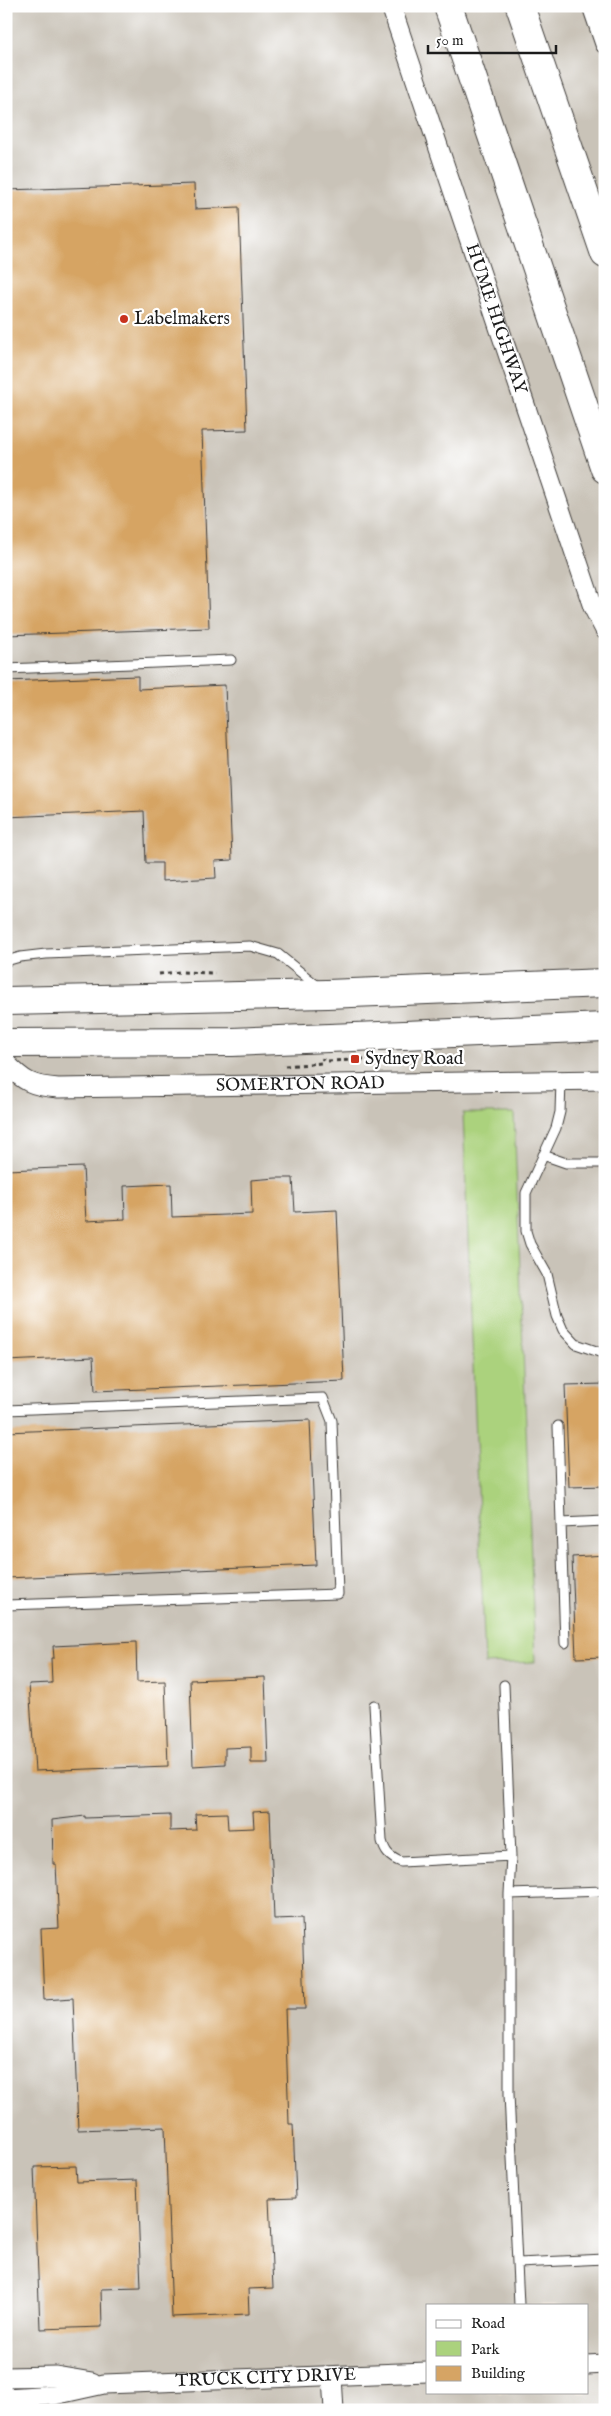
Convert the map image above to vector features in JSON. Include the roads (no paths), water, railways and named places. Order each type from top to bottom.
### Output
[{"type":"main road","points":[[448,6],[605,470]]},
{"type":"main road","points":[[520,6],[605,254]]},
{"type":"main road","points":[[6,1001],[327,994],[605,983]]},
{"type":"main road","points":[[6,1043],[232,1042],[605,1027]]},
{"type":"street","name":"HUME HIGHWAY","points":[[392,6],[593,607],[605,630]]},
{"type":"street","points":[[592,6],[605,44]]},
{"type":"street","name":"SOMERTON ROAD","points":[[6,1063],[20,1078],[35,1086],[58,1088],[605,1080]]},
{"type":"street","points":[[588,2364],[605,2364]]},
{"type":"street","name":"TRUCK CITY DRIVE","points":[[6,2398],[54,2395],[104,2384],[426,2372]]},
{"type":"street","name":"TRUCK CITY DRIVE","points":[[6,2377],[56,2376],[104,2384]]},
{"type":"street","points":[[332,2377],[334,2410]]},
{"type":"lane","points":[[6,669],[231,660]]},
{"type":"lane","points":[[6,961],[20,956],[46,954],[250,946],[278,954],[327,994]]},
{"type":"lane","points":[[561,1080],[560,1112],[526,1193],[526,1230],[530,1244],[548,1274],[557,1316],[563,1330],[576,1344],[605,1354]]},
{"type":"lane","points":[[543,1155],[566,1163],[605,1163]]},
{"type":"lane","points":[[6,1410],[323,1398],[332,1420],[338,1594],[6,1605]]},
{"type":"lane","points":[[558,1426],[565,1643]]},
{"type":"lane","points":[[561,1523],[605,1521]]},
{"type":"lane","points":[[504,1685],[511,1856],[509,1894],[509,2094],[519,2304]]},
{"type":"lane","points":[[374,1705],[382,1841],[385,1851],[401,1862],[511,1856]]},
{"type":"lane","points":[[509,1894],[605,1890]]},
{"type":"lane","points":[[518,2263],[605,2259]]},
{"type":"place","name":"Labelmakers","points":[[124,319]]},
{"type":"place","name":"Sydney Road","points":[[355,1059]]}]
